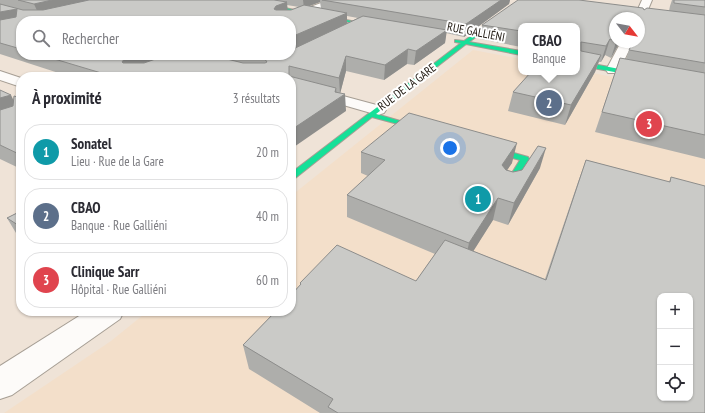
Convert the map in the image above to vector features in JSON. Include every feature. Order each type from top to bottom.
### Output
[{"type":"street","points":[[238,0],[391,29]]},
{"type":"street","points":[[295,16],[337,0]]},
{"type":"street","points":[[642,12],[647,0]]},
{"type":"street","name":"RUE DE LA GARE","points":[[296,173],[466,42],[524,1]]},
{"type":"street","points":[[340,33],[361,23]]},
{"type":"street","name":"RUE GALLIÉNI","points":[[451,40],[518,52]]},
{"type":"street","points":[[613,70],[624,48]]},
{"type":"street","points":[[580,64],[705,87]]},
{"type":"street","points":[[0,75],[16,81]]},
{"type":"street","points":[[296,88],[437,134]]},
{"type":"street","points":[[474,144],[525,159],[508,186]]},
{"type":"street","points":[[0,384],[102,316]]},
{"type":"shaded area","points":[[473,50],[518,58],[518,75],[580,75],[580,71],[705,95],[705,413],[4,413],[111,341],[142,316],[296,316],[296,192]]},
{"type":"building","points":[[18,0],[52,0],[34,4]]},
{"type":"building","points":[[89,0],[274,0],[287,2],[276,6],[274,9],[276,10],[291,10],[304,5],[347,13],[296,35],[296,16],[16,16],[17,9],[0,12],[0,4],[23,10],[43,10]]},
{"type":"building","points":[[322,0],[501,0],[466,24]]},
{"type":"building","points":[[518,0],[579,0],[643,8],[644,10],[647,8],[705,15],[705,63],[629,50],[630,48],[645,48],[645,12],[609,12],[609,41],[606,46],[581,42],[581,51],[601,55],[571,105],[513,92],[528,75],[580,75],[580,23],[518,23],[518,31],[482,25]]},
{"type":"building","points":[[674,0],[705,0],[705,7],[674,3]]},
{"type":"building","points":[[363,16],[447,30],[416,51],[408,49],[385,65],[346,56],[339,78],[289,66],[289,72],[98,72],[58,60],[124,60],[123,63],[144,63],[153,60],[231,60],[243,63],[265,63],[267,62],[266,60],[296,60],[296,48]]},
{"type":"building","points":[[16,17],[16,48],[0,43],[0,20]]},
{"type":"building","points":[[620,58],[705,73],[705,135],[602,112]]},
{"type":"building","points":[[296,78],[336,88],[335,92],[345,94],[296,127]]},
{"type":"building","points":[[0,90],[11,95],[0,98]]},
{"type":"building","points":[[14,96],[16,97],[16,153],[0,145],[0,110],[13,106]]},
{"type":"building","points":[[409,113],[517,143],[502,165],[506,170],[513,172],[522,170],[538,146],[546,148],[514,203],[498,198],[469,243],[347,195],[385,160],[361,152]]},
{"type":"building","points":[[586,160],[670,182],[671,177],[705,186],[705,413],[338,413],[328,407],[333,399],[243,345],[271,316],[296,316],[296,290],[301,284],[300,283],[337,245],[416,281],[445,240],[546,280]]},
{"type":"building","points":[[16,214],[16,224],[7,218]]},
{"type":"traffic: fast","points":[[238,0],[380,27]]},
{"type":"traffic: fast","points":[[296,173],[466,42],[524,0]]},
{"type":"traffic: fast","points":[[457,41],[518,52]]},
{"type":"traffic: fast","points":[[580,64],[705,87]]},
{"type":"traffic: fast","points":[[371,115],[426,130]]},
{"type":"traffic: fast","points":[[486,148],[525,159],[508,186]]},
{"type":"place","name":"CBAO","points":[[549,103]]},
{"type":"place","name":"Clinique Sarr","points":[[649,124]]},
{"type":"place","name":"Sonatel","points":[[478,199]]}]
